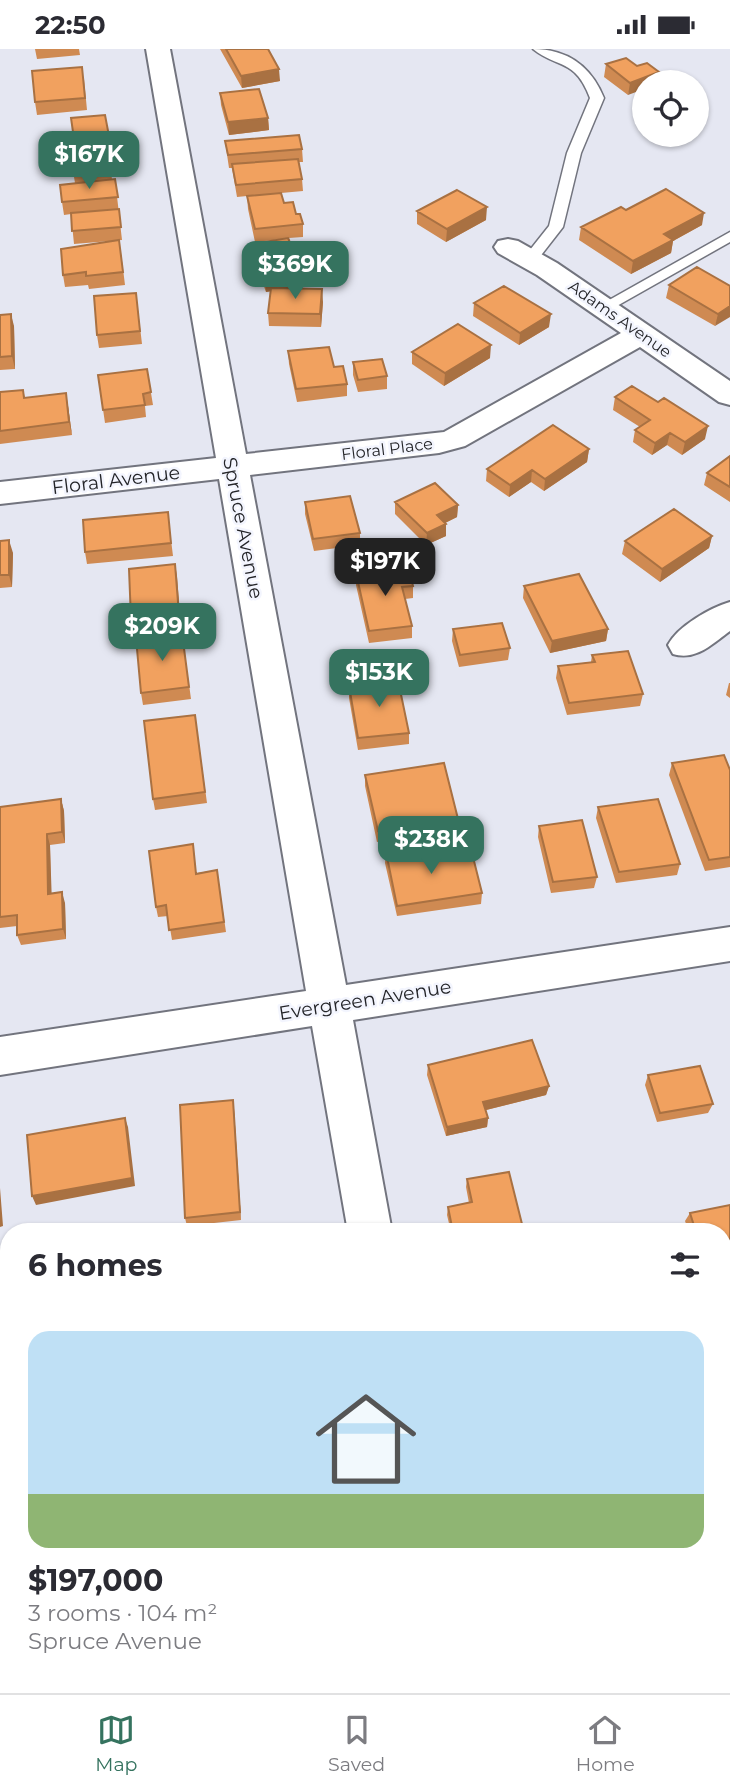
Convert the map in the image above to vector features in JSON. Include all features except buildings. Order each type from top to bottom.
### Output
[{"type":"street","name":"Spruce Avenue","points":[[158,49],[368,1223]]},
{"type":"street","name":"Adams Avenue","points":[[519,253],[730,395]]},
{"type":"street","name":"Floral Place","points":[[231,467],[439,443],[454,439],[641,334]]},
{"type":"street","name":"Floral Avenue","points":[[0,493],[231,467]]},
{"type":"street","points":[[685,645],[730,614]]},
{"type":"street","name":"Evergreen Avenue","points":[[0,1056],[730,944]]},
{"type":"lane","points":[[519,253],[556,227],[574,153],[597,98],[587,77],[572,62],[540,49]]},
{"type":"lane","points":[[603,308],[730,236]]}]
